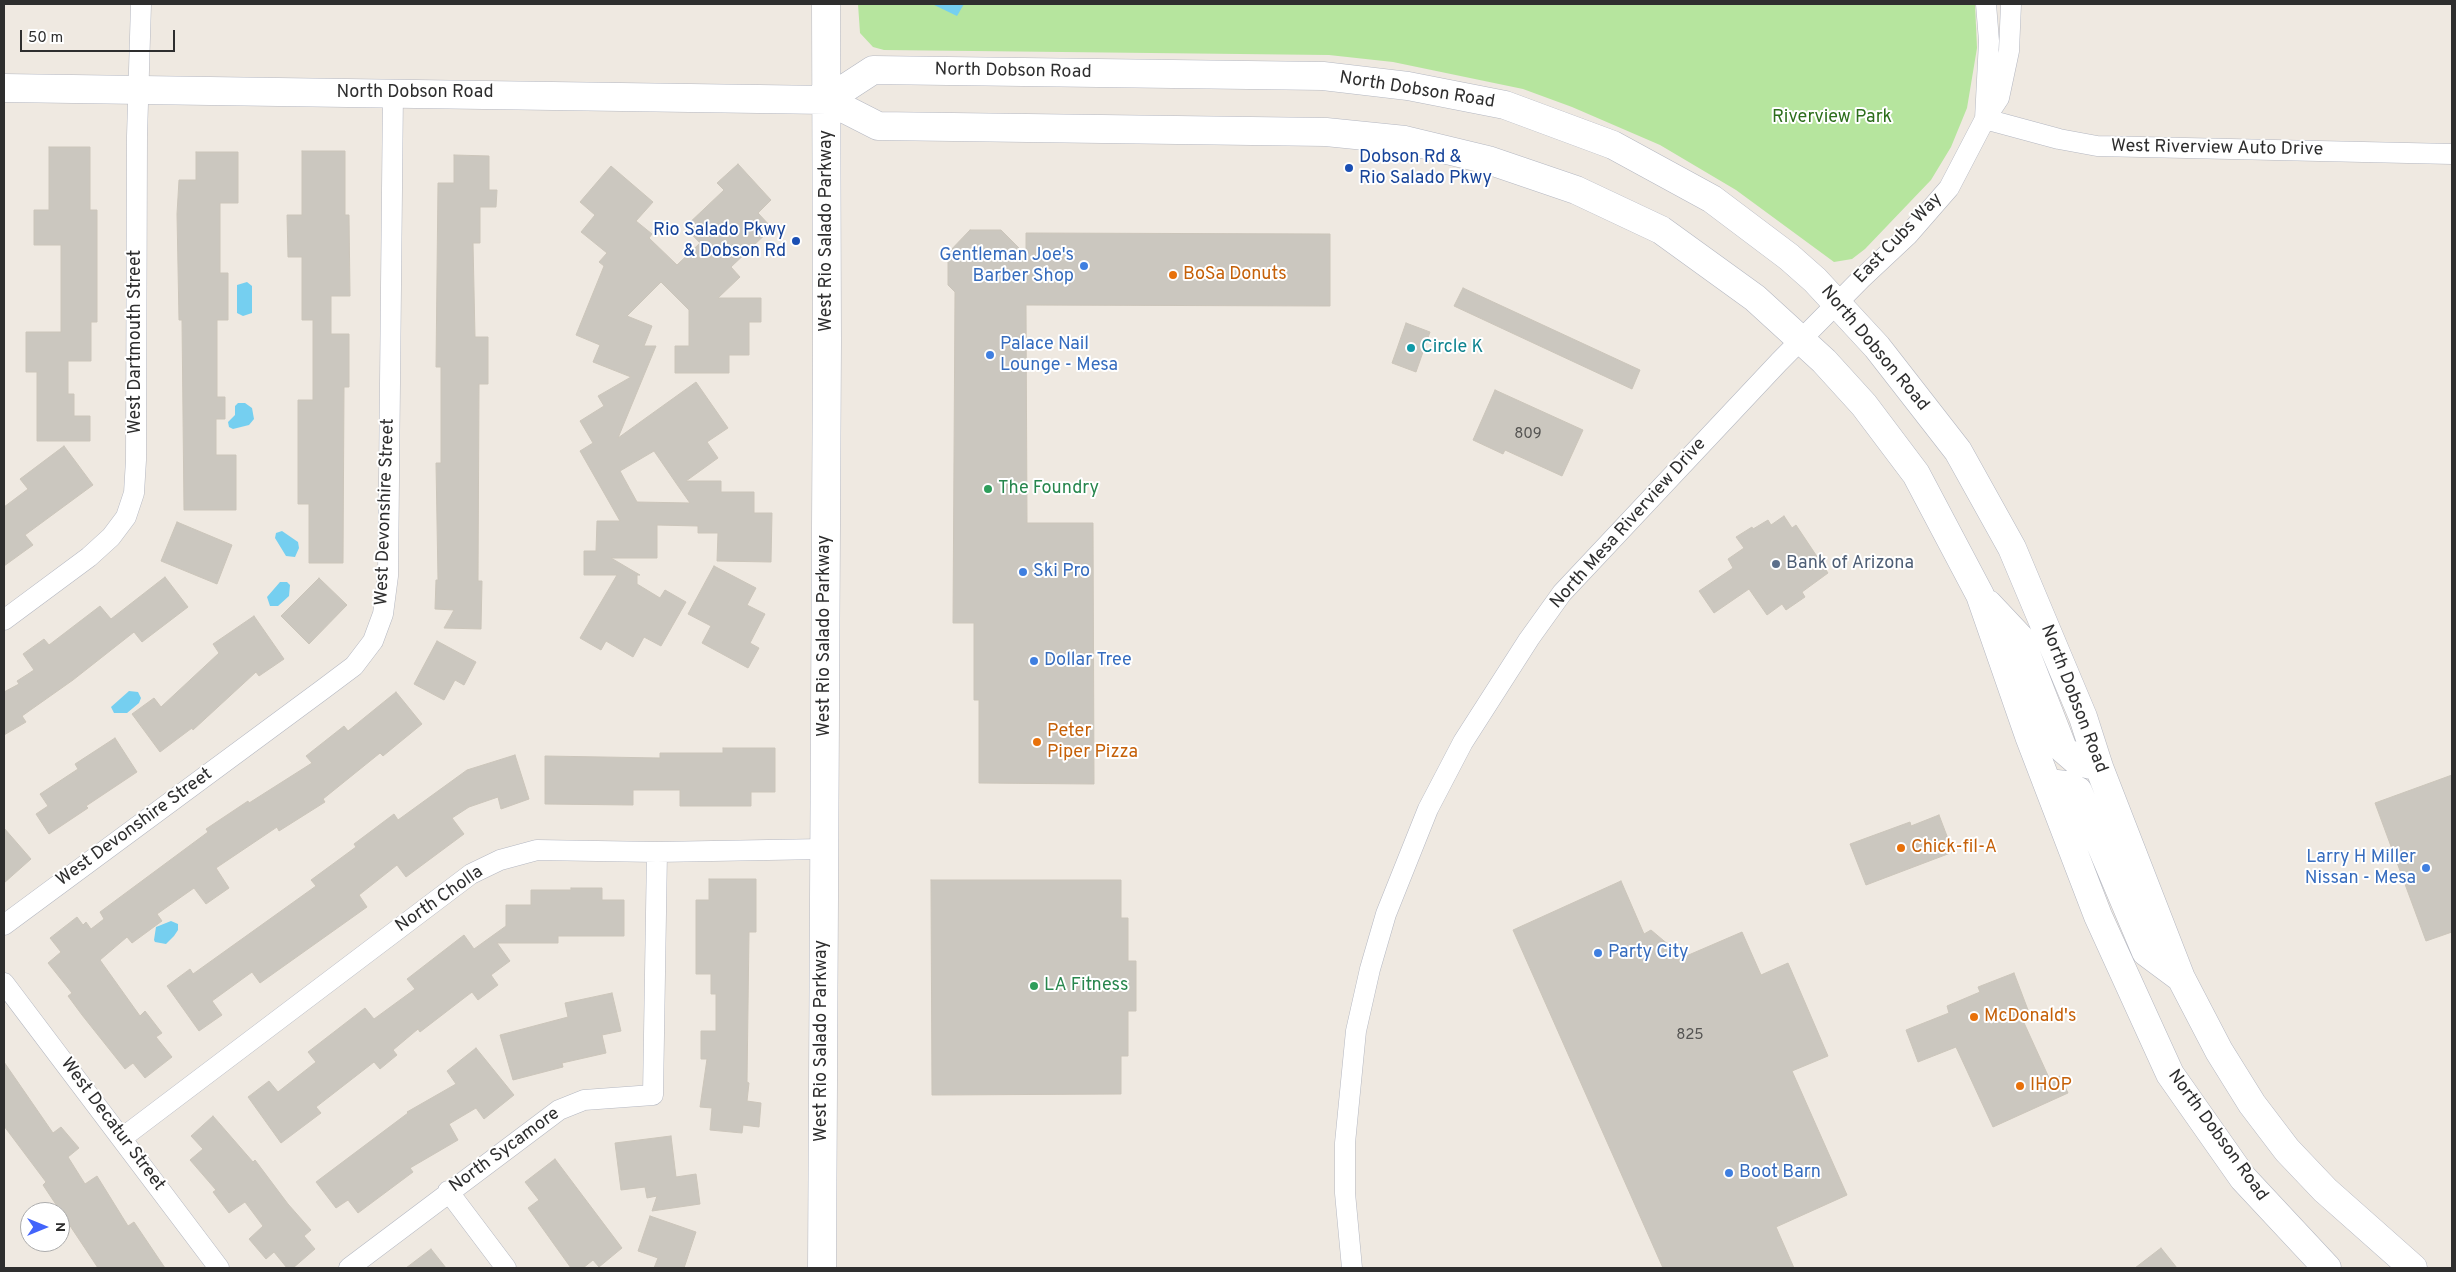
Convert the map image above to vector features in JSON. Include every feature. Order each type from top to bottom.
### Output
[{"type":"main road","name":"West Rio Salado Parkway","points":[[822,1268],[826,4]]},
{"type":"main road","name":"North Dobson Road","points":[[827,100],[873,70],[1323,76],[1408,86],[1505,105],[1613,145],[1712,199],[1789,257],[1837,304],[1877,347],[1958,451],[2012,548],[2083,717],[2099,767],[2181,978],[2219,1051],[2252,1104],[2286,1150],[2332,1196],[2413,1268]]},
{"type":"main road","name":"North Dobson Road","points":[[4,88],[827,100],[878,126],[1326,132],[1405,140],[1488,160],[1576,190],[1661,230],[1755,298],[1824,360],[1864,405],[1916,474],[1980,595],[2098,916],[2170,1074],[2243,1178],[2327,1268]]},
{"type":"main road","points":[[1980,595],[2020,638],[2063,749],[2078,762],[2099,767]]},
{"type":"main road","points":[[2048,783],[2065,785],[2078,791],[2146,952],[2181,978]]},
{"type":"street","name":"West Dartmouth Street","points":[[4,620],[89,557],[111,537],[126,518],[134,493],[136,460],[137,90],[141,4]]},
{"type":"street","name":"East Cubs Way","points":[[1985,119],[1989,41],[1986,4]]},
{"type":"street","name":"East Cubs Way","points":[[1802,340],[1929,212],[1954,179],[1985,119],[1999,98],[2005,75],[2011,36],[2011,4]]},
{"type":"street","name":"West Devonshire Street","points":[[4,925],[354,666],[373,641],[383,614],[388,576],[393,93]]},
{"type":"street","name":"West Riverview Auto Drive","points":[[1985,119],[2059,139],[2097,146],[2452,154]]},
{"type":"street","name":"North Mesa Riverview Drive","points":[[1352,1268],[1345,1193],[1345,1143],[1356,1031],[1370,969],[1386,914],[1428,809],[1468,734],[1524,647],[1562,593],[1802,340]]},
{"type":"street","name":"North Cholla","points":[[122,1138],[471,874],[500,860],[537,850],[657,852],[823,849]]},
{"type":"street","name":"North Sycamore","points":[[349,1268],[559,1110],[584,1100],[653,1095],[657,852]]},
{"type":"street","name":"West Decatur Street","points":[[4,983],[219,1268]]},
{"type":"street","points":[[448,1192],[506,1268]]},
{"type":"green space","name":"Riverview Park","points":[[858,4],[1975,4],[1977,48],[1967,108],[1951,147],[1931,180],[1865,249],[1852,259],[1834,262],[1736,190],[1660,145],[1572,107],[1523,89],[1393,62],[1329,55],[884,50],[873,47],[860,33]]},
{"type":"water","points":[[932,4],[964,4],[957,16]]},
{"type":"water","points":[[247,282],[252,286],[252,313],[243,316],[237,313],[237,285]]},
{"type":"water","points":[[238,403],[245,403],[252,408],[254,419],[249,425],[233,429],[229,427],[228,422],[235,415],[235,406]]},
{"type":"water","points":[[282,531],[298,542],[299,548],[295,557],[286,556],[275,538],[276,533]]},
{"type":"water","points":[[280,582],[287,582],[290,585],[289,596],[278,606],[270,606],[267,597]]},
{"type":"water","points":[[129,691],[138,692],[141,698],[139,703],[127,713],[114,713],[111,707]]},
{"type":"water","points":[[171,921],[178,924],[178,930],[174,936],[166,944],[155,942],[156,927]]},
{"type":"building","points":[[49,147],[90,147],[90,210],[97,210],[97,322],[91,322],[91,361],[68,361],[68,394],[74,394],[74,416],[90,416],[90,441],[37,441],[37,372],[26,372],[26,332],[61,332],[61,245],[34,245],[34,210],[49,210]]},
{"type":"building","points":[[302,151],[345,151],[345,215],[349,215],[350,296],[331,296],[331,334],[349,334],[349,387],[344,387],[343,563],[309,563],[309,504],[298,504],[298,400],[313,400],[313,320],[302,320],[302,257],[288,257],[287,215],[302,215]]},
{"type":"building","points":[[196,152],[238,152],[238,203],[220,203],[220,273],[228,273],[228,320],[217,320],[217,397],[225,397],[225,419],[216,419],[216,455],[236,455],[236,510],[184,510],[182,320],[179,320],[177,214],[179,180],[196,180]]},
{"type":"building","points":[[454,155],[489,156],[489,190],[497,190],[496,207],[480,207],[480,243],[473,243],[475,337],[488,337],[488,384],[479,384],[478,581],[482,581],[481,629],[444,628],[454,610],[435,609],[436,580],[438,580],[436,463],[441,463],[441,367],[436,367],[438,183],[454,183]]},
{"type":"building","points":[[738,164],[771,200],[758,213],[772,228],[731,267],[740,277],[718,298],[761,298],[761,322],[749,322],[749,355],[729,355],[729,373],[675,373],[675,346],[689,346],[689,310],[661,282],[627,316],[652,326],[644,346],[656,346],[618,438],[696,382],[728,428],[707,442],[718,458],[686,481],[721,481],[721,492],[754,492],[754,513],[772,513],[771,562],[717,561],[718,533],[698,533],[698,526],[657,525],[657,558],[611,558],[640,575],[637,575],[637,584],[660,598],[665,590],[686,602],[661,646],[644,637],[633,657],[606,641],[601,650],[580,638],[617,575],[584,575],[584,551],[596,551],[597,521],[620,521],[580,451],[593,443],[580,421],[604,406],[598,396],[631,377],[593,362],[600,345],[576,335],[604,266],[599,262],[607,253],[581,232],[595,215],[580,202],[611,166],[653,202],[636,221],[652,234],[649,238],[677,265],[700,243],[685,227],[724,190],[717,183]],"holes":[[[654,451],[690,503],[637,502],[620,471]]]},
{"type":"building","points":[[970,230],[1001,230],[1026,255],[1026,233],[1330,234],[1330,306],[1026,305],[1027,523],[1093,523],[1094,784],[979,783],[979,700],[974,700],[974,623],[953,623],[955,292],[948,285],[948,253]]},
{"type":"building","name":"Circle K","points":[[1463,288],[1640,370],[1632,389],[1454,306]]},
{"type":"building","name":"Circle K","points":[[1406,323],[1430,332],[1416,372],[1392,363]]},
{"type":"building","name":"Circle K","points":[[1495,390],[1583,430],[1562,476],[1505,450],[1503,454],[1473,440]]},
{"type":"building","points":[[64,446],[93,485],[25,535],[33,545],[4,566],[4,507],[28,489],[20,479]]},
{"type":"building","name":"Bank of Arizona","points":[[1784,516],[1792,528],[1796,525],[1828,573],[1802,592],[1805,597],[1786,610],[1782,604],[1767,615],[1749,589],[1714,613],[1699,591],[1733,568],[1728,559],[1744,548],[1736,537],[1768,520],[1771,525]]},
{"type":"building","points":[[177,522],[232,545],[217,584],[161,561]]},
{"type":"building","points":[[714,566],[756,588],[747,605],[765,614],[750,643],[759,648],[748,668],[702,643],[711,626],[688,614]]},
{"type":"building","points":[[165,577],[188,607],[142,642],[134,632],[73,680],[22,716],[26,722],[4,735],[4,692],[19,684],[17,681],[34,670],[23,654],[44,639],[49,645],[100,606],[111,619]]},
{"type":"building","points":[[319,578],[347,605],[309,644],[281,616]]},
{"type":"building","points":[[254,616],[284,659],[259,676],[256,672],[193,730],[192,728],[160,752],[132,714],[154,698],[161,707],[219,653],[213,644]]},
{"type":"building","points":[[437,641],[476,662],[464,685],[455,680],[444,700],[414,684]]},
{"type":"building","points":[[396,692],[422,724],[383,756],[380,753],[323,799],[325,802],[279,831],[277,827],[216,868],[229,888],[206,904],[194,888],[157,914],[162,921],[132,943],[127,937],[100,960],[140,1016],[145,1011],[162,1033],[156,1037],[172,1057],[145,1078],[133,1063],[125,1069],[68,996],[72,993],[48,963],[61,952],[50,938],[77,917],[83,925],[86,922],[91,929],[104,919],[100,912],[208,832],[206,829],[248,801],[249,803],[312,763],[306,756],[344,726],[348,731]]},
{"type":"building","points":[[115,738],[137,772],[86,806],[88,808],[49,834],[36,814],[48,806],[40,794],[78,769],[75,764]]},
{"type":"building","points":[[723,748],[775,748],[775,792],[751,792],[751,806],[680,806],[680,790],[633,790],[633,805],[545,804],[545,756],[660,758],[660,753],[723,753]]},
{"type":"building","points":[[515,755],[529,799],[501,809],[498,797],[469,807],[452,818],[464,834],[406,877],[397,865],[359,895],[367,907],[260,983],[252,972],[212,1001],[222,1015],[199,1031],[167,986],[190,969],[193,974],[316,886],[311,880],[356,847],[354,844],[394,814],[398,820],[467,770]]},
{"type":"building","name":"Larry H Miller Nissan - Mesa","points":[[2452,775],[2452,932],[2426,941],[2375,803]]},
{"type":"building","name":"Chick-fil-A","points":[[1939,815],[1953,852],[1866,885],[1850,844],[1910,822],[1911,826]]},
{"type":"building","points":[[4,828],[31,859],[4,883]]},
{"type":"building","points":[[709,879],[756,879],[756,932],[749,932],[747,1082],[749,1083],[747,1101],[761,1103],[759,1127],[743,1125],[742,1133],[710,1130],[712,1108],[700,1107],[707,1059],[701,1059],[701,1031],[716,1031],[716,994],[711,994],[711,974],[696,974],[696,900],[709,900]]},
{"type":"building","name":"LA Fitness","points":[[931,880],[1121,880],[1121,918],[1128,918],[1128,961],[1136,961],[1136,1011],[1128,1011],[1128,1056],[1121,1056],[1121,1094],[932,1095]]},
{"type":"building","points":[[1621,881],[1644,934],[1651,930],[1670,946],[1677,960],[1742,932],[1761,975],[1788,963],[1828,1056],[1792,1071],[1847,1195],[1776,1227],[1794,1268],[1663,1268],[1513,930]]},
{"type":"building","points":[[571,888],[602,888],[602,900],[624,900],[624,936],[558,936],[558,943],[497,943],[510,961],[491,975],[498,985],[478,1000],[472,992],[420,1032],[418,1029],[393,1050],[397,1055],[380,1069],[374,1062],[316,1107],[321,1113],[281,1143],[248,1097],[269,1081],[278,1092],[316,1062],[308,1052],[365,1008],[374,1019],[415,989],[407,979],[464,935],[474,949],[506,926],[506,905],[531,905],[531,890],[571,890]]},
{"type":"building","points":[[2014,973],[2028,1010],[2020,1014],[2050,1080],[2060,1076],[2068,1093],[1993,1127],[1956,1047],[1918,1062],[1906,1030],[1949,1013],[1947,1006],[1980,992],[1978,987]]},
{"type":"building","points":[[612,993],[621,1031],[602,1035],[606,1053],[562,1063],[563,1067],[513,1080],[500,1035],[568,1017],[565,1003]]},
{"type":"building","points":[[476,1048],[514,1095],[484,1119],[476,1108],[449,1124],[458,1140],[410,1168],[413,1172],[358,1213],[348,1200],[336,1208],[316,1182],[407,1112],[456,1084],[447,1071]]},
{"type":"building","points":[[4,1062],[53,1133],[61,1127],[79,1148],[68,1157],[85,1184],[97,1176],[128,1226],[134,1222],[165,1268],[98,1268],[70,1226],[70,1202],[54,1202],[43,1185],[46,1182],[4,1126]]},
{"type":"building","points":[[213,1116],[253,1162],[255,1160],[288,1204],[311,1230],[304,1236],[315,1249],[293,1268],[287,1268],[274,1252],[266,1259],[249,1239],[263,1226],[245,1202],[229,1213],[213,1192],[216,1190],[190,1160],[203,1149],[191,1136]]},
{"type":"building","points":[[671,1136],[676,1177],[696,1174],[700,1204],[652,1211],[657,1196],[647,1198],[645,1187],[621,1190],[615,1143]]},
{"type":"building","points":[[555,1159],[622,1248],[599,1267],[593,1260],[583,1268],[571,1268],[528,1208],[539,1200],[525,1182]]},
{"type":"building","points":[[650,1216],[696,1232],[684,1268],[654,1268],[658,1258],[638,1251]]},
{"type":"building","points":[[2161,1248],[2177,1268],[2135,1268]]},
{"type":"building","points":[[431,1249],[446,1268],[406,1268]]},
{"type":"place","name":"Dobson Rd & Rio Salado Pkwy","points":[[1349,168]]},
{"type":"place","name":"Rio Salado Pkwy & Dobson Rd","points":[[796,241]]},
{"type":"place","name":"Gentleman Joe's Barber Shop","points":[[1084,266]]},
{"type":"place","name":"BoSa Donuts","points":[[1173,275]]},
{"type":"place","name":"Circle K","points":[[1411,348]]},
{"type":"place","name":"Palace Nail Lounge - Mesa","points":[[990,355]]},
{"type":"place","name":"The Foundry","points":[[988,489]]},
{"type":"place","name":"Bank of Arizona","points":[[1776,564]]},
{"type":"place","name":"Ski Pro","points":[[1023,572]]},
{"type":"place","name":"Dollar Tree","points":[[1034,661]]},
{"type":"place","name":"Peter Piper Pizza","points":[[1037,742]]},
{"type":"place","name":"Chick-fil-A","points":[[1901,848]]},
{"type":"place","name":"Larry H Miller Nissan - Mesa","points":[[2426,868]]},
{"type":"place","name":"Party City","points":[[1598,953]]},
{"type":"place","name":"LA Fitness","points":[[1034,986]]},
{"type":"place","name":"McDonald's","points":[[1974,1017]]},
{"type":"place","name":"IHOP","points":[[2020,1086]]},
{"type":"place","name":"Boot Barn","points":[[1729,1173]]}]
